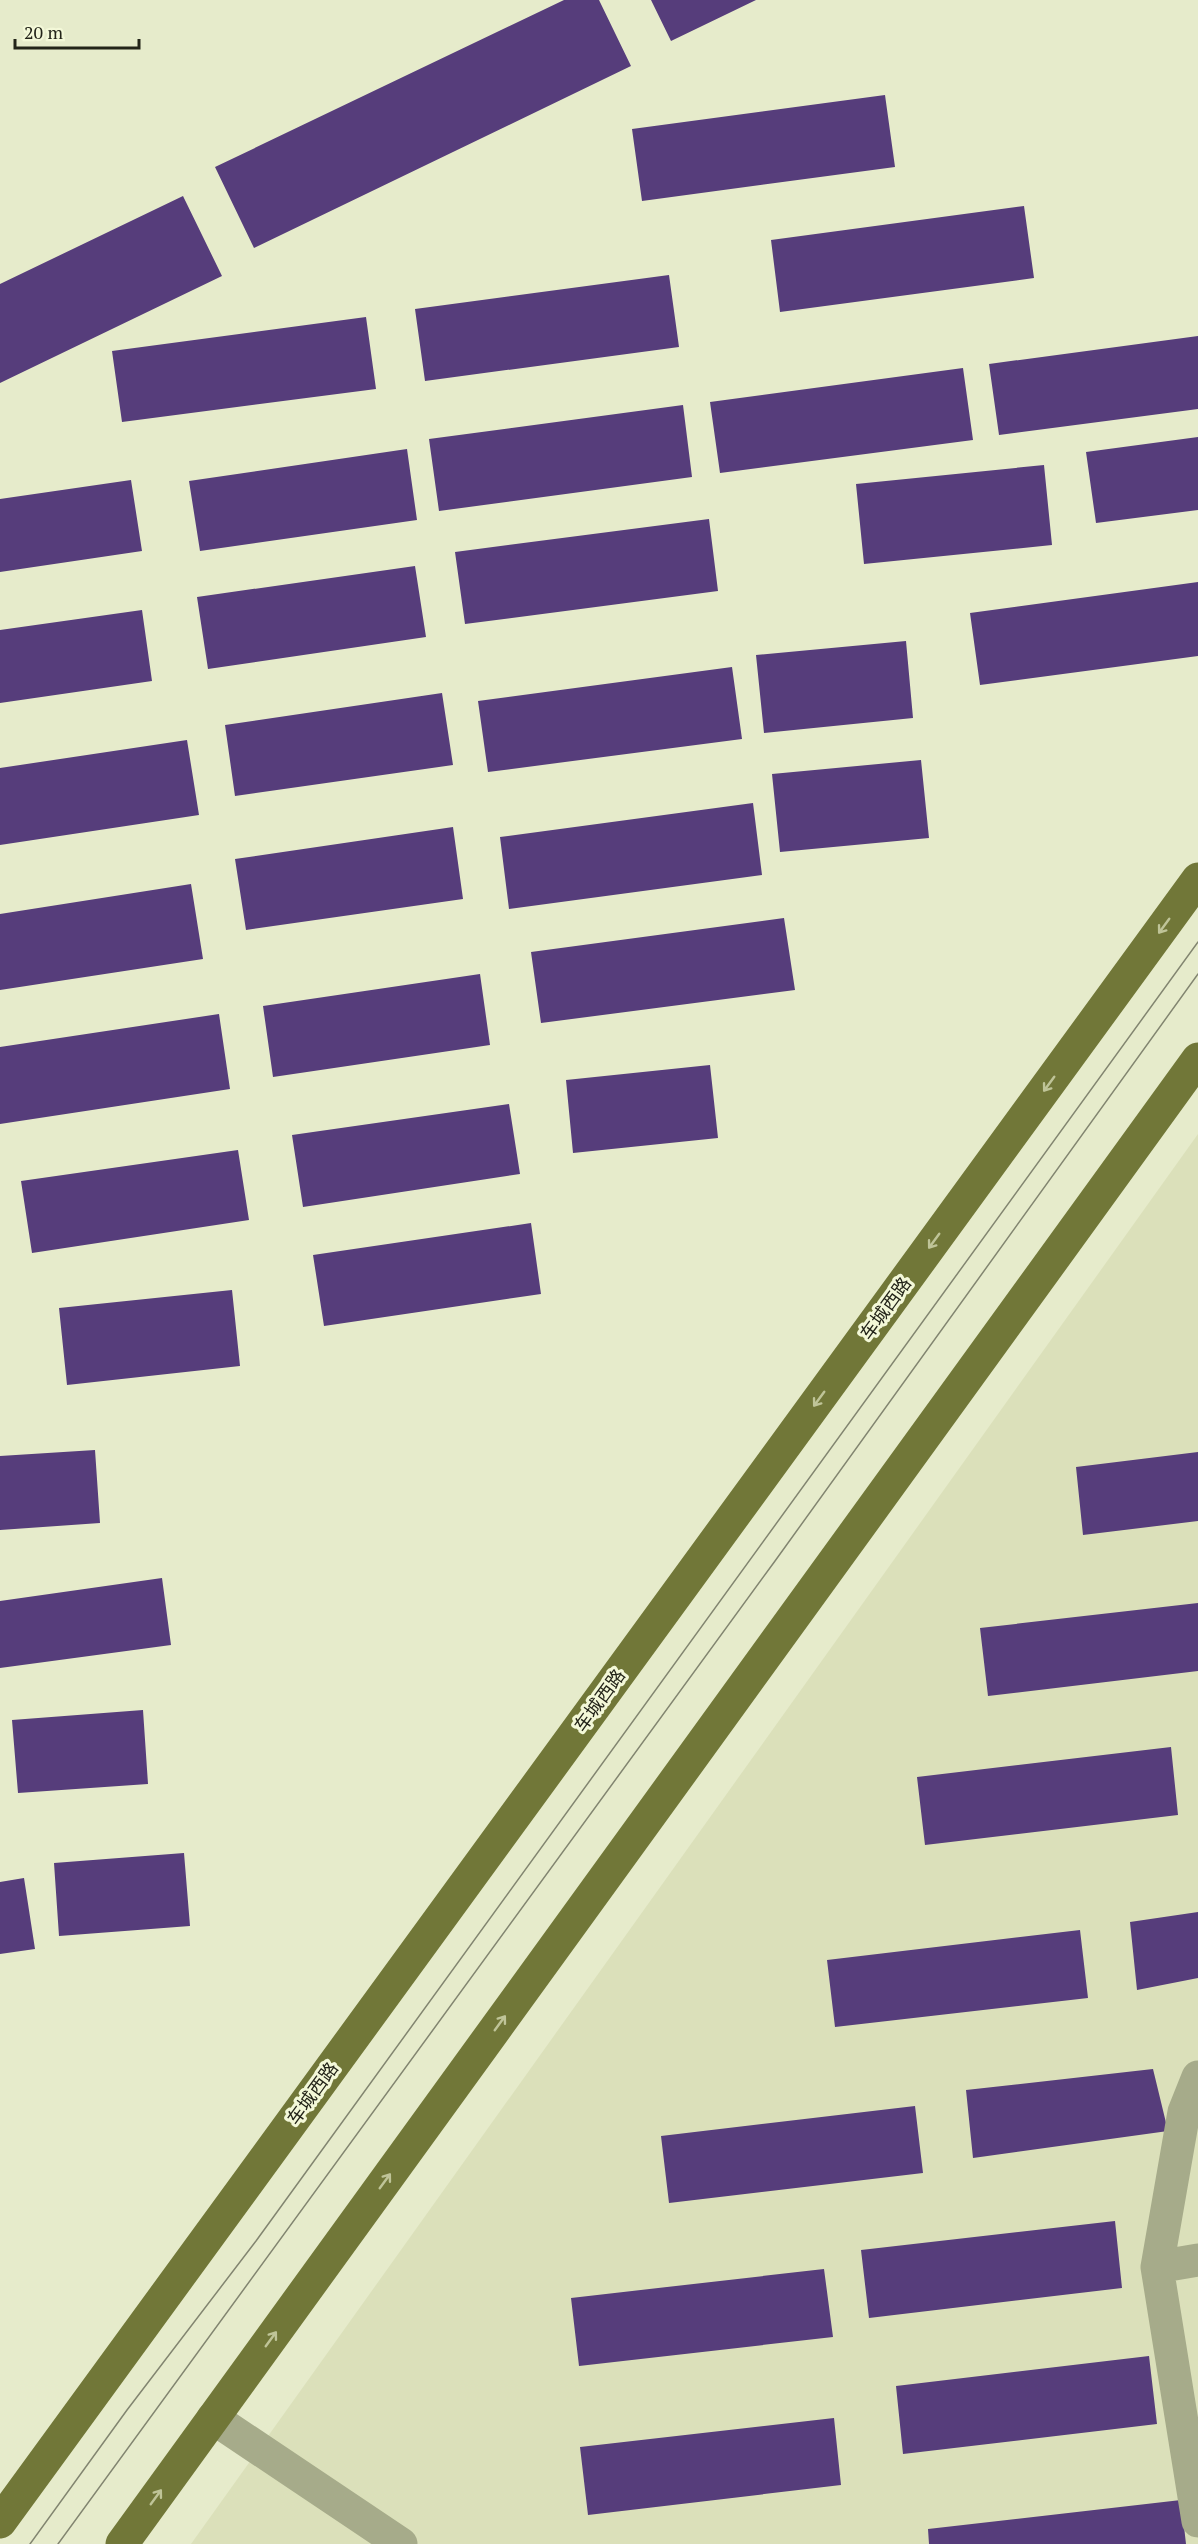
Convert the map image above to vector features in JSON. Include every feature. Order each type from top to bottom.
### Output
[{"type":"main road","name":"车城西路","points":[[0,2522],[1198,879]]},
{"type":"main road","points":[[122,2544],[1198,1059]]},
{"type":"street","points":[[1198,2077],[1157,2267],[1191,2447],[1198,2521]]},
{"type":"street","points":[[1157,2267],[1198,2260]]},
{"type":"street","points":[[213,2418],[401,2544]]},
{"type":"shaded area","points":[[1198,1134],[1198,2544],[191,2544]]},
{"type":"building","points":[[564,0],[599,0],[631,66],[254,248],[215,167]]},
{"type":"building","points":[[651,0],[756,0],[671,41]]},
{"type":"building","points":[[885,95],[895,167],[642,201],[632,129]]},
{"type":"building","points":[[183,196],[222,276],[0,383],[0,284]]},
{"type":"building","points":[[1024,206],[1034,278],[780,312],[771,240]]},
{"type":"building","points":[[669,275],[679,347],[425,381],[415,309]]},
{"type":"building","points":[[366,317],[376,389],[122,422],[112,351]]},
{"type":"building","points":[[1198,336],[1198,409],[999,435],[989,364]]},
{"type":"building","points":[[963,368],[973,440],[720,473],[710,402]]},
{"type":"building","points":[[683,405],[692,477],[439,511],[429,439]]},
{"type":"building","points":[[1198,437],[1198,510],[1096,523],[1086,452]]},
{"type":"building","points":[[407,449],[417,520],[200,551],[189,481]]},
{"type":"building","points":[[1044,465],[1052,545],[864,564],[856,484]]},
{"type":"building","points":[[131,480],[142,551],[0,572],[0,499]]},
{"type":"building","points":[[709,519],[718,591],[465,624],[455,552]]},
{"type":"building","points":[[415,566],[426,637],[208,669],[197,597]]},
{"type":"building","points":[[1198,582],[1198,656],[980,685],[970,613]]},
{"type":"building","points":[[142,610],[152,681],[0,703],[0,630]]},
{"type":"building","points":[[906,641],[913,718],[764,733],[756,655]]},
{"type":"building","points":[[732,667],[742,739],[488,772],[478,701]]},
{"type":"building","points":[[442,693],[453,765],[235,796],[225,725]]},
{"type":"building","points":[[187,740],[199,815],[0,845],[0,768]]},
{"type":"building","points":[[921,760],[929,838],[780,852],[772,774]]},
{"type":"building","points":[[753,803],[762,875],[509,909],[500,837]]},
{"type":"building","points":[[453,827],[463,899],[246,930],[235,859]]},
{"type":"building","points":[[191,884],[203,959],[0,990],[0,914]]},
{"type":"building","points":[[784,918],[795,990],[541,1023],[531,952]]},
{"type":"building","points":[[480,974],[490,1045],[273,1077],[263,1006]]},
{"type":"building","points":[[219,1014],[230,1089],[0,1124],[0,1047]]},
{"type":"building","points":[[710,1065],[718,1138],[573,1153],[566,1080]]},
{"type":"building","points":[[509,1104],[520,1174],[303,1207],[292,1135]]},
{"type":"building","points":[[238,1150],[249,1220],[32,1253],[21,1181]]},
{"type":"building","points":[[531,1223],[541,1294],[324,1326],[313,1255]]},
{"type":"building","points":[[232,1290],[240,1366],[67,1385],[59,1308]]},
{"type":"building","points":[[95,1450],[100,1523],[0,1530],[0,1456]]},
{"type":"building","points":[[1198,1452],[1198,1521],[1083,1535],[1076,1467]]},
{"type":"building","points":[[162,1578],[171,1645],[0,1668],[0,1601]]},
{"type":"building","points":[[1198,1603],[1198,1671],[988,1696],[980,1628]]},
{"type":"building","points":[[143,1710],[148,1784],[18,1793],[12,1720]]},
{"type":"building","points":[[1171,1747],[1178,1815],[925,1845],[917,1777]]},
{"type":"building","points":[[184,1853],[190,1926],[59,1936],[54,1863]]},
{"type":"building","points":[[24,1878],[35,1949],[0,1954],[0,1882]]},
{"type":"building","points":[[1198,1912],[1198,1978],[1137,1990],[1130,1922]]},
{"type":"building","points":[[1080,1930],[1088,1998],[835,2027],[827,1960]]},
{"type":"building","points":[[1153,2069],[1168,2131],[973,2158],[966,2090]]},
{"type":"building","points":[[915,2106],[923,2173],[669,2203],[661,2136]]},
{"type":"building","points":[[1115,2221],[1122,2288],[869,2318],[861,2250]]},
{"type":"building","points":[[824,2269],[833,2337],[579,2366],[571,2298]]},
{"type":"building","points":[[1149,2356],[1157,2424],[903,2454],[896,2386]]},
{"type":"building","points":[[834,2418],[841,2485],[588,2515],[580,2447]]},
{"type":"building","points":[[1181,2500],[1186,2544],[929,2544],[928,2529]]},
{"type":"tram line","points":[[30,2544],[127,2410],[256,2241],[1198,942]]},
{"type":"tram line","points":[[58,2544],[775,1561],[1198,974]]}]
